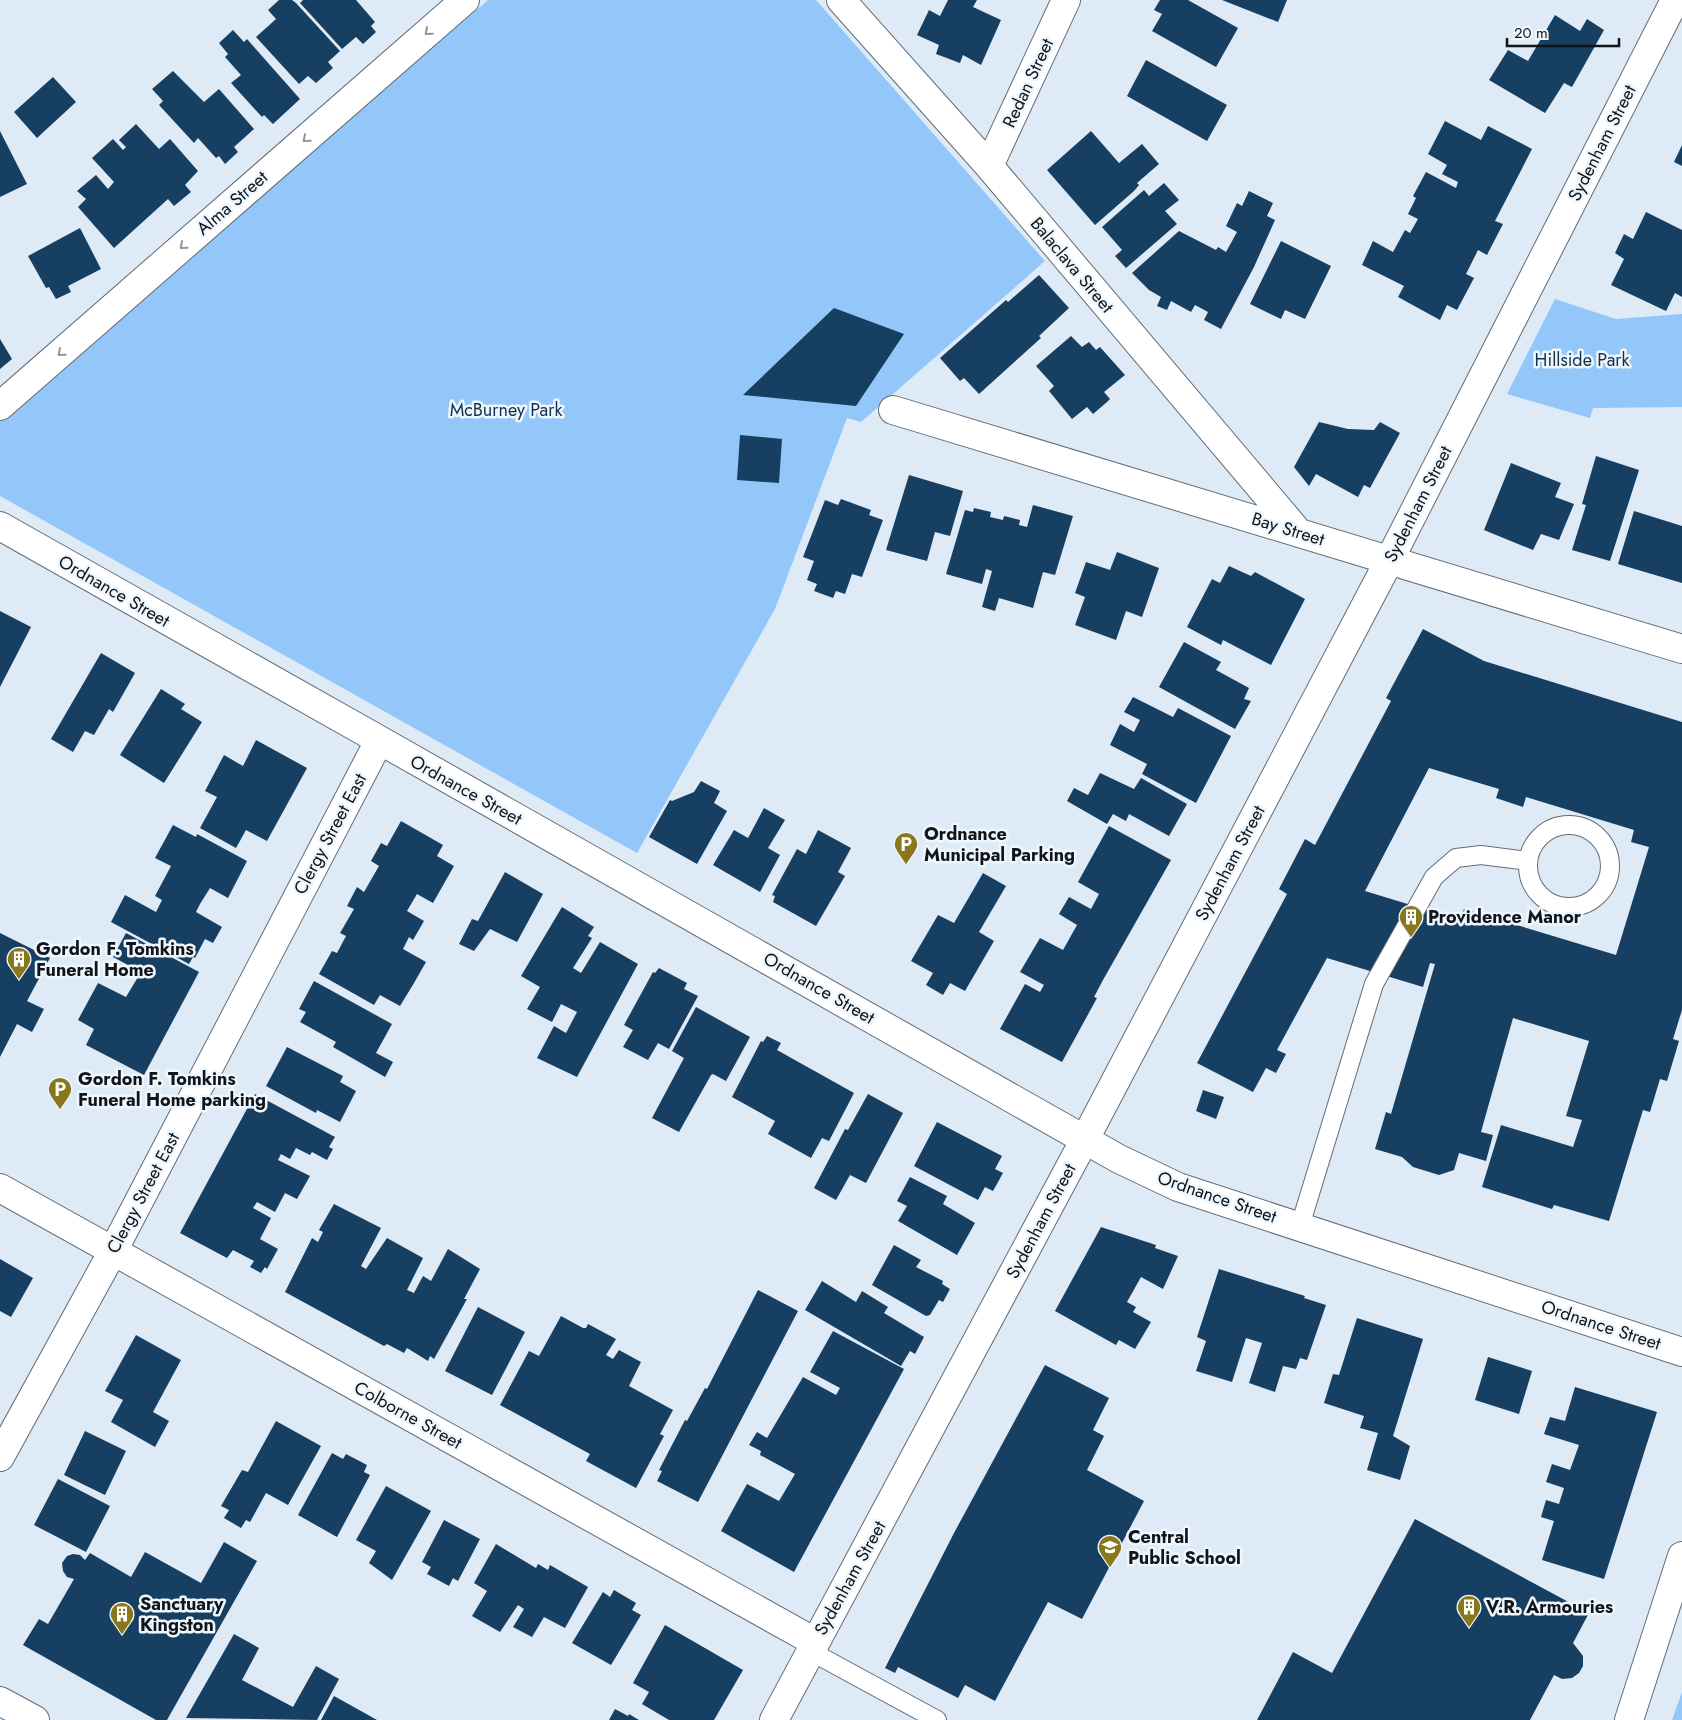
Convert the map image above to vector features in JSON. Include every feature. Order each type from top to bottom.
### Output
[{"type":"street","name":"Alma Street","points":[[0,406],[465,0]]},
{"type":"street","name":"Balaclava Street","points":[[841,0],[989,166],[1299,533]]},
{"type":"street","name":"Redan Street","points":[[989,166],[1066,0]]},
{"type":"street","name":"Sydenham Street","points":[[774,1720],[1085,1139],[1390,559],[1674,0]]},
{"type":"street","name":"Bay Street","points":[[893,410],[1682,649]]},
{"type":"street","name":"Ordnance Street","points":[[0,526],[379,741],[631,880],[1119,1159],[1178,1187],[1682,1352]]},
{"type":"street","name":"Clergy Street East","points":[[0,1457],[113,1251],[379,741]]},
{"type":"street","name":"Colborne Street","points":[[0,1188],[812,1647]]},
{"type":"street","points":[[1629,1720],[1682,1556]]},
{"type":"street","points":[[0,1701],[34,1720]]},
{"type":"lane","points":[[1563,826],[1577,826],[1590,831],[1600,840],[1607,852],[1610,866],[1601,892],[1590,901],[1578,906],[1565,906],[1552,903],[1541,896],[1533,886],[1528,861],[1532,848],[1539,837],[1549,830],[1563,826]]},
{"type":"lane","points":[[1300,1226],[1374,984],[1434,878],[1456,858],[1482,855],[1528,861]]},
{"type":"lane","points":[[812,1647],[937,1720]]},
{"type":"green space","name":"McBurney Park","points":[[488,0],[816,0],[1045,261],[861,422],[847,418],[775,609],[637,853],[0,496],[0,421]]},
{"type":"green space","name":"Hillside Park","points":[[1555,299],[1616,319],[1682,314],[1682,407],[1593,408],[1590,418],[1507,394]]},
{"type":"green space","points":[[1682,1692],[1682,1720],[1672,1720]]},
{"type":"building","points":[[279,0],[292,0],[296,3],[340,51],[328,62],[333,68],[316,83],[308,76],[299,84],[256,37],[276,19],[268,10]]},
{"type":"building","points":[[303,0],[356,0],[375,22],[371,26],[376,32],[363,44],[356,37],[342,49],[300,3]]},
{"type":"building","points":[[948,0],[977,0],[973,7],[1001,20],[981,65],[963,55],[960,63],[936,54],[939,45],[917,35],[929,10],[940,16]]},
{"type":"building","points":[[1160,0],[1188,0],[1238,28],[1216,67],[1152,31],[1162,14],[1154,10]]},
{"type":"building","points":[[1222,0],[1287,0],[1278,22]]},
{"type":"building","points":[[1555,15],[1580,31],[1587,19],[1604,30],[1572,87],[1564,83],[1545,113],[1489,80],[1508,50],[1528,61]]},
{"type":"building","points":[[233,30],[244,42],[247,39],[300,99],[273,124],[264,115],[262,117],[231,83],[241,75],[225,57],[228,54],[219,43]]},
{"type":"building","points":[[1146,60],[1227,105],[1207,141],[1127,96]]},
{"type":"building","points":[[173,71],[204,102],[219,89],[254,129],[234,147],[238,152],[225,164],[219,156],[216,158],[198,138],[194,143],[159,105],[163,101],[152,89]]},
{"type":"building","points":[[53,77],[76,102],[37,138],[14,112]]},
{"type":"building","points":[[1445,121],[1481,140],[1488,126],[1532,149],[1495,221],[1503,224],[1487,255],[1478,250],[1466,274],[1474,278],[1457,310],[1447,305],[1440,320],[1398,297],[1404,286],[1362,265],[1373,241],[1393,252],[1405,230],[1410,233],[1418,219],[1408,214],[1416,198],[1413,196],[1426,172],[1456,188],[1458,182],[1442,174],[1447,165],[1428,154]]},
{"type":"building","points":[[136,124],[159,149],[170,139],[198,171],[185,185],[191,192],[174,206],[168,199],[114,248],[78,207],[86,199],[77,191],[96,175],[108,189],[114,182],[92,158],[113,139],[123,150],[126,147],[119,140]]},
{"type":"building","points":[[0,131],[27,184],[0,197]]},
{"type":"building","points":[[1091,131],[1119,163],[1142,144],[1159,164],[1137,183],[1139,185],[1134,191],[1095,225],[1047,170]]},
{"type":"building","points":[[1682,145],[1682,166],[1674,162]]},
{"type":"building","points":[[1164,183],[1179,200],[1165,211],[1177,224],[1126,268],[1115,256],[1122,250],[1102,227],[1144,190],[1149,196]]},
{"type":"building","points":[[1249,191],[1273,203],[1267,216],[1275,220],[1254,267],[1221,329],[1204,320],[1208,312],[1195,305],[1191,312],[1171,301],[1167,310],[1157,306],[1161,297],[1149,290],[1132,273],[1179,231],[1216,250],[1218,247],[1226,252],[1237,232],[1226,226],[1237,203],[1242,206]]},
{"type":"building","points":[[1646,212],[1682,230],[1682,297],[1675,293],[1666,311],[1611,285],[1624,259],[1615,253],[1624,234],[1633,239]]},
{"type":"building","points":[[80,228],[101,269],[68,286],[71,292],[56,299],[49,287],[46,288],[28,256]]},
{"type":"building","points":[[1281,241],[1331,266],[1305,319],[1285,310],[1281,319],[1250,304]]},
{"type":"building","points":[[1039,275],[1069,308],[1039,336],[1041,338],[979,394],[964,378],[960,381],[940,358],[1006,300],[1008,302]]},
{"type":"building","points":[[834,308],[904,334],[856,406],[743,395]]},
{"type":"building","points":[[1071,336],[1082,347],[1089,342],[1096,350],[1100,347],[1125,375],[1104,392],[1110,399],[1093,414],[1087,407],[1072,419],[1049,391],[1054,386],[1036,366]]},
{"type":"building","points":[[0,339],[12,359],[0,369]]},
{"type":"building","points":[[1319,422],[1348,429],[1374,430],[1380,422],[1400,433],[1370,488],[1364,485],[1358,497],[1316,474],[1309,486],[1294,467]]},
{"type":"building","points":[[740,435],[782,439],[779,483],[737,480]]},
{"type":"building","points":[[1596,456],[1639,470],[1610,561],[1572,550],[1586,505],[1582,504]]},
{"type":"building","points":[[1511,463],[1561,483],[1555,497],[1574,504],[1559,540],[1541,534],[1533,550],[1484,530]]},
{"type":"building","points":[[909,475],[963,491],[950,536],[935,532],[927,561],[886,550]]},
{"type":"building","points":[[841,499],[871,510],[869,515],[883,520],[862,577],[852,574],[845,594],[836,591],[833,598],[814,591],[817,584],[807,580],[814,561],[803,557],[825,500],[838,505]]},
{"type":"building","points":[[1033,505],[1073,516],[1055,575],[1043,572],[1033,608],[999,598],[995,611],[982,607],[992,571],[986,569],[982,584],[946,574],[965,510],[973,512],[974,508],[991,512],[990,517],[1003,520],[1004,516],[1020,520],[1019,525],[1027,527]]},
{"type":"building","points":[[1634,511],[1682,526],[1682,583],[1618,564]]},
{"type":"building","points":[[1117,552],[1159,568],[1142,617],[1126,611],[1116,640],[1075,625],[1085,597],[1075,593],[1086,562],[1110,570]]},
{"type":"building","points":[[1229,566],[1251,576],[1255,572],[1305,599],[1271,665],[1223,640],[1221,645],[1187,627],[1212,579],[1220,583]]},
{"type":"building","points":[[0,611],[31,627],[0,687]]},
{"type":"building","name":"Providence Manor","points":[[1423,629],[1484,661],[1682,722],[1682,1010],[1673,1039],[1679,1041],[1667,1081],[1660,1079],[1650,1112],[1643,1110],[1609,1221],[1554,1205],[1552,1209],[1482,1187],[1501,1125],[1573,1147],[1582,1120],[1566,1116],[1589,1041],[1513,1018],[1481,1132],[1493,1135],[1486,1161],[1459,1153],[1454,1170],[1439,1175],[1413,1167],[1402,1157],[1375,1149],[1386,1112],[1391,1114],[1435,964],[1430,963],[1423,987],[1327,958],[1277,1050],[1286,1054],[1276,1073],[1266,1068],[1253,1092],[1197,1063],[1287,894],[1279,889],[1305,839],[1315,845],[1391,701],[1386,698]],"holes":[[[1429,768],[1499,789],[1496,798],[1523,807],[1526,797],[1634,830],[1631,842],[1649,847],[1616,955],[1464,909],[1460,920],[1365,891]]]},
{"type":"building","points":[[1184,642],[1221,662],[1216,670],[1249,688],[1244,699],[1251,701],[1235,729],[1159,687]]},
{"type":"building","points":[[101,653],[135,673],[113,712],[109,709],[94,735],[85,731],[73,752],[51,739]]},
{"type":"building","points":[[161,689],[185,704],[181,709],[202,722],[164,783],[120,755]]},
{"type":"building","points":[[1133,697],[1173,717],[1178,708],[1231,736],[1196,803],[1142,774],[1147,764],[1110,745],[1120,724],[1134,732],[1140,720],[1124,712]]},
{"type":"building","points":[[256,740],[307,768],[267,841],[246,830],[236,848],[200,828],[217,797],[205,791],[224,755],[243,766]]},
{"type":"building","points":[[1100,773],[1134,789],[1141,778],[1187,804],[1169,836],[1129,814],[1126,821],[1113,814],[1107,824],[1067,801],[1074,788],[1088,795]]},
{"type":"building","points":[[701,781],[720,791],[714,803],[727,811],[697,864],[649,837],[670,800],[672,801],[694,792]]},
{"type":"building","points":[[764,808],[785,820],[768,848],[780,855],[760,892],[713,865],[734,830],[748,838]]},
{"type":"building","points":[[401,821],[443,845],[437,856],[454,866],[433,903],[417,894],[407,911],[424,921],[413,940],[409,937],[403,949],[426,962],[414,983],[400,1006],[380,995],[374,1005],[319,974],[332,951],[337,953],[346,936],[340,933],[354,909],[347,906],[357,887],[364,892],[379,866],[371,861],[381,843],[387,846]]},
{"type":"building","points":[[173,825],[196,837],[197,834],[247,861],[228,898],[210,888],[200,904],[196,912],[222,927],[213,943],[205,939],[195,958],[193,957],[189,964],[111,922],[125,895],[156,912],[162,900],[155,896],[171,866],[155,858]]},
{"type":"building","points":[[1109,826],[1171,860],[1103,980],[1094,997],[1097,998],[1062,1062],[1000,1029],[1025,984],[1040,992],[1044,985],[1020,972],[1040,938],[1063,950],[1077,925],[1059,914],[1069,897],[1091,909],[1099,894],[1078,882]]},
{"type":"building","points":[[818,830],[851,848],[838,872],[845,876],[816,926],[773,902],[775,896],[772,895],[797,849],[806,854]]},
{"type":"building","points":[[505,872],[543,894],[517,942],[490,929],[474,951],[459,944],[472,919],[478,921]]},
{"type":"building","points":[[983,873],[1006,886],[979,932],[994,941],[965,991],[950,983],[943,995],[926,985],[933,973],[911,961],[938,915],[954,923]]},
{"type":"building","points":[[562,907],[594,927],[588,936],[592,938],[573,968],[581,973],[600,942],[638,964],[577,1077],[537,1058],[554,1026],[566,1033],[577,1012],[561,1004],[552,1022],[527,1009],[540,987],[521,976]]},
{"type":"building","name":"Gordon F. Tomkins Funeral Home","points":[[0,933],[50,958],[27,1001],[44,1009],[32,1032],[17,1024],[0,1057]]},
{"type":"building","points":[[126,933],[199,972],[144,1075],[86,1045],[94,1029],[78,1020],[98,983],[126,997],[141,972],[113,957]]},
{"type":"building","points":[[659,968],[687,983],[684,989],[698,996],[669,1049],[658,1043],[648,1060],[623,1047],[633,1030],[624,1025],[653,972],[655,973]]},
{"type":"building","points":[[314,981],[392,1024],[376,1053],[393,1062],[385,1077],[333,1047],[336,1042],[300,1022],[306,1012],[299,1009]]},
{"type":"building","points":[[696,1007],[750,1037],[726,1081],[713,1074],[711,1075],[679,1132],[652,1118],[684,1058],[672,1051]]},
{"type":"building","points":[[767,1036],[781,1043],[777,1050],[854,1093],[829,1141],[822,1138],[811,1158],[768,1134],[775,1121],[732,1097],[761,1041],[763,1042]]},
{"type":"building","points":[[287,1047],[343,1076],[340,1082],[356,1091],[340,1122],[317,1110],[316,1113],[266,1086]]},
{"type":"building","points":[[1203,1090],[1224,1097],[1216,1119],[1196,1111]]},
{"type":"building","points":[[255,1094],[335,1137],[329,1147],[333,1149],[327,1160],[312,1152],[310,1155],[296,1148],[290,1159],[281,1154],[278,1160],[310,1176],[297,1199],[285,1193],[275,1212],[257,1202],[253,1208],[271,1218],[260,1239],[278,1249],[267,1269],[265,1267],[261,1273],[250,1267],[254,1261],[233,1250],[227,1258],[180,1233]]},
{"type":"building","points":[[868,1094],[903,1113],[866,1183],[850,1175],[836,1200],[814,1188],[845,1129],[848,1130]]},
{"type":"building","points":[[937,1122],[1002,1156],[995,1169],[1003,1173],[993,1191],[985,1187],[978,1200],[914,1166]]},
{"type":"building","points":[[910,1177],[947,1196],[943,1204],[975,1223],[957,1255],[898,1221],[907,1206],[897,1201]]},
{"type":"building","points":[[334,1204],[381,1228],[361,1266],[366,1269],[387,1238],[423,1258],[407,1290],[414,1293],[423,1276],[431,1281],[448,1249],[480,1269],[464,1299],[467,1299],[434,1359],[430,1356],[428,1361],[407,1348],[404,1353],[387,1344],[384,1346],[285,1292],[312,1238],[318,1242],[323,1232],[319,1230]]},
{"type":"building","points":[[1101,1227],[1156,1245],[1155,1248],[1178,1256],[1163,1289],[1141,1277],[1127,1302],[1136,1307],[1133,1312],[1151,1322],[1135,1349],[1119,1340],[1116,1345],[1055,1311]]},
{"type":"building","points":[[894,1245],[921,1260],[916,1267],[943,1281],[942,1284],[950,1289],[943,1302],[939,1300],[930,1315],[926,1316],[872,1285]]},
{"type":"building","points":[[0,1259],[33,1278],[11,1317],[0,1311]]},
{"type":"building","points":[[1219,1269],[1305,1296],[1304,1298],[1326,1305],[1307,1360],[1300,1358],[1296,1369],[1283,1366],[1275,1392],[1249,1383],[1262,1343],[1246,1338],[1232,1382],[1196,1371],[1206,1341],[1197,1337]]},
{"type":"building","points":[[822,1281],[856,1302],[862,1291],[888,1307],[884,1313],[924,1337],[915,1354],[910,1351],[901,1366],[805,1310]]},
{"type":"building","points":[[758,1290],[798,1311],[698,1502],[657,1481],[662,1471],[659,1470],[685,1420],[687,1421],[705,1388],[707,1389]]},
{"type":"building","points":[[478,1307],[525,1332],[492,1395],[445,1371]]},
{"type":"building","points":[[561,1316],[583,1328],[586,1328],[588,1324],[616,1339],[606,1355],[613,1359],[619,1350],[641,1362],[629,1386],[673,1410],[660,1434],[664,1436],[636,1488],[586,1461],[590,1454],[500,1405],[529,1351],[539,1356]]},
{"type":"building","points":[[1357,1318],[1423,1339],[1393,1436],[1410,1446],[1400,1480],[1367,1470],[1378,1433],[1360,1428],[1364,1416],[1324,1403],[1333,1374],[1339,1375]]},
{"type":"building","points":[[833,1331],[904,1369],[794,1572],[721,1531],[747,1484],[779,1501],[795,1474],[760,1455],[761,1451],[749,1445],[757,1432],[767,1438],[803,1377],[836,1395],[840,1388],[810,1372]]},
{"type":"building","points":[[136,1335],[181,1360],[153,1412],[169,1421],[155,1447],[111,1422],[123,1400],[105,1391]]},
{"type":"building","points":[[1488,1357],[1532,1371],[1519,1414],[1475,1400]]},
{"type":"building","points":[[1045,1365],[1109,1398],[1093,1430],[1104,1436],[1087,1470],[1144,1501],[1082,1619],[1048,1602],[995,1701],[965,1685],[958,1698],[898,1667],[895,1673],[885,1668],[954,1533]]},
{"type":"building","points":[[1575,1387],[1657,1412],[1604,1579],[1542,1560],[1554,1521],[1541,1517],[1546,1500],[1559,1504],[1564,1488],[1546,1482],[1552,1464],[1570,1470],[1579,1445],[1544,1434],[1550,1417],[1565,1421]]},
{"type":"building","points":[[276,1421],[321,1446],[288,1505],[266,1493],[250,1522],[246,1520],[241,1528],[224,1518],[229,1510],[221,1506],[242,1470],[248,1472]]},
{"type":"building","points":[[85,1431],[126,1451],[105,1495],[64,1475]]},
{"type":"building","points":[[332,1453],[343,1459],[346,1454],[367,1465],[364,1472],[370,1475],[337,1537],[298,1515]]},
{"type":"building","points":[[58,1479],[110,1506],[86,1552],[34,1525]]},
{"type":"building","points":[[386,1486],[431,1511],[392,1580],[369,1563],[376,1551],[356,1540]]},
{"type":"building","name":"V.R. Armouries","points":[[1415,1519],[1589,1613],[1573,1643],[1583,1656],[1583,1666],[1579,1673],[1572,1678],[1562,1679],[1554,1675],[1530,1720],[1257,1720],[1293,1652],[1332,1673]]},
{"type":"building","points":[[444,1520],[480,1539],[458,1581],[453,1578],[449,1586],[427,1574],[431,1567],[422,1562]]},
{"type":"building","name":"Sanctuary Kingston","points":[[224,1542],[257,1561],[167,1720],[156,1720],[23,1645],[39,1619],[48,1624],[74,1579],[67,1577],[63,1571],[62,1563],[67,1556],[73,1554],[80,1555],[85,1560],[90,1553],[131,1577],[145,1552],[201,1583]]},
{"type":"building","points":[[496,1544],[536,1568],[538,1564],[548,1570],[550,1565],[588,1587],[565,1628],[544,1617],[532,1637],[513,1627],[524,1609],[518,1605],[500,1632],[472,1616],[487,1591],[474,1583]]},
{"type":"building","points":[[614,1590],[636,1603],[632,1610],[641,1615],[611,1665],[572,1643],[603,1592],[610,1597]]},
{"type":"building","points":[[665,1625],[743,1670],[714,1720],[669,1720],[642,1704],[649,1692],[633,1683]]},
{"type":"building","points":[[234,1634],[259,1648],[242,1680],[293,1707],[316,1666],[339,1679],[317,1720],[186,1718]]},
{"type":"building","points":[[334,1696],[361,1711],[377,1720],[321,1720]]},
{"type":"building","points":[[615,1709],[628,1716],[629,1714],[639,1720],[609,1720]]},
{"type":"place","name":"Ordnance Municipal Parking","points":[[906,865]]},
{"type":"place","name":"Providence Manor","points":[[1411,938]]},
{"type":"place","name":"Gordon F. Tomkins Funeral Home","points":[[19,980]]},
{"type":"place","name":"Gordon F. Tomkins Funeral Home parking","points":[[60,1110]]},
{"type":"place","name":"Central Public School","points":[[1110,1568]]},
{"type":"place","name":"V.R. Armouries","points":[[1469,1628]]},
{"type":"place","name":"Sanctuary Kingston","points":[[122,1635]]}]
